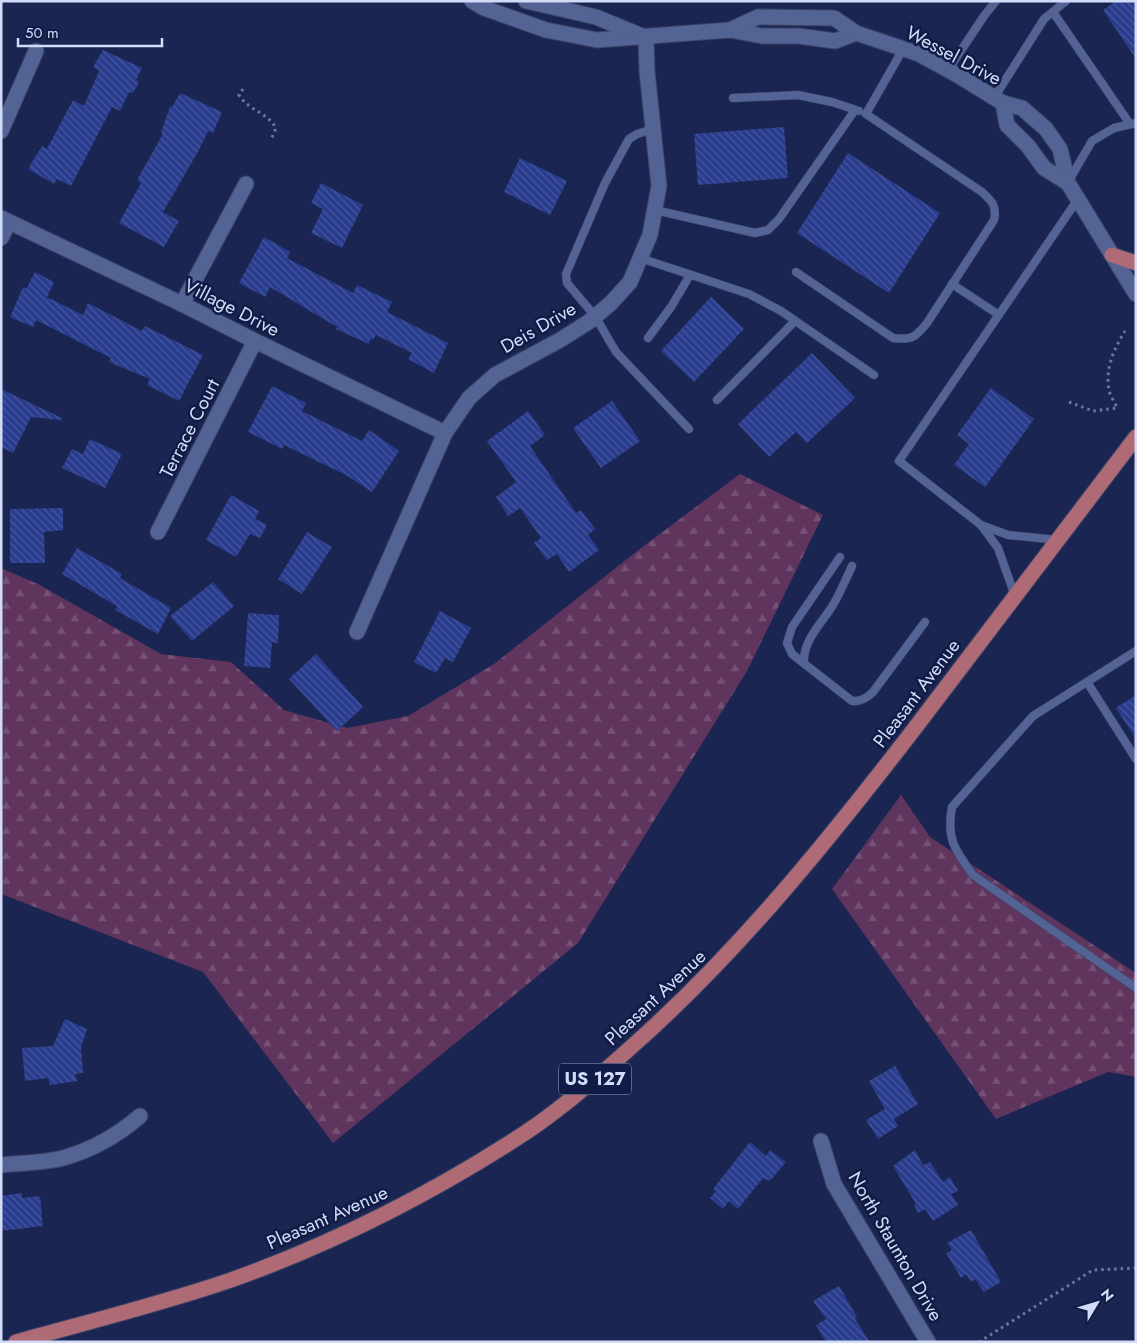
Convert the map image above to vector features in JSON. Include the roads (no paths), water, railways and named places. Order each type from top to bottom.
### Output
[{"type":"main road","points":[[1112,255],[1136,264]]},
{"type":"main road","name":"Pleasant Avenue","points":[[16,1342],[139,1308],[230,1280],[312,1248],[432,1190],[514,1140],[550,1115],[596,1078],[669,1014],[763,916],[864,794],[1136,437]]},
{"type":"street","name":"Wessel Drive","points":[[472,1],[484,8],[517,20],[574,36],[597,40],[730,30],[762,36],[799,36],[835,41],[856,33]]},
{"type":"street","name":"Wessel Drive","points":[[526,1],[596,17],[646,37]]},
{"type":"street","name":"Wessel Drive","points":[[730,30],[758,17],[834,18],[856,33],[918,54],[999,101],[1022,108],[1046,129],[1060,149],[1068,183],[1136,294]]},
{"type":"street","name":"Deis Drive","points":[[357,632],[445,433],[469,398],[495,375],[560,340],[595,316],[611,303],[630,282],[650,235],[659,186],[646,37]]},
{"type":"street","points":[[1,131],[36,51]]},
{"type":"street","name":"Wessel Drive","points":[[999,101],[1007,125],[1028,146],[1044,168],[1068,183]]},
{"type":"street","points":[[182,304],[246,184]]},
{"type":"street","points":[[1,238],[5,220]]},
{"type":"street","name":"Village Drive","points":[[5,220],[182,304],[445,433]]},
{"type":"street","name":"Terrace Court","points":[[158,532],[255,341]]},
{"type":"street","points":[[1,1165],[62,1158],[108,1140],[124,1130],[140,1116]]},
{"type":"street","name":"North Staunton Drive","points":[[821,1141],[834,1184],[928,1342]]},
{"type":"lane","points":[[948,70],[996,1]]},
{"type":"lane","points":[[999,101],[1044,19],[1066,1]]},
{"type":"lane","points":[[1053,12],[1133,123],[1114,128],[1092,141],[1068,183]]},
{"type":"lane","points":[[866,114],[903,49]]},
{"type":"lane","points":[[733,98],[798,95],[832,102],[866,114],[982,192],[996,211],[994,220],[926,324],[918,334],[908,340],[893,338],[796,272]]},
{"type":"lane","points":[[655,210],[755,232],[768,230],[779,219],[855,110]]},
{"type":"lane","points":[[653,129],[637,134],[629,139],[605,183],[566,274],[567,282],[595,316],[616,352],[689,429]]},
{"type":"lane","points":[[1015,596],[998,548],[981,525],[899,461],[1078,199]]},
{"type":"lane","points":[[640,258],[749,294],[795,320],[874,375]]},
{"type":"lane","points":[[648,338],[671,307],[690,274]]},
{"type":"lane","points":[[952,284],[999,315]]},
{"type":"lane","points":[[717,400],[795,320]]},
{"type":"lane","points":[[981,525],[1008,535],[1058,540]]},
{"type":"lane","points":[[840,557],[792,627],[787,643],[792,654],[852,701],[867,698],[873,692],[925,622]]},
{"type":"lane","points":[[804,662],[803,653],[808,641],[834,604],[852,566]]},
{"type":"lane","points":[[1136,651],[1033,716],[952,808],[949,824],[951,839],[973,875],[1136,988]]},
{"type":"lane","points":[[1087,682],[1136,759]]}]
